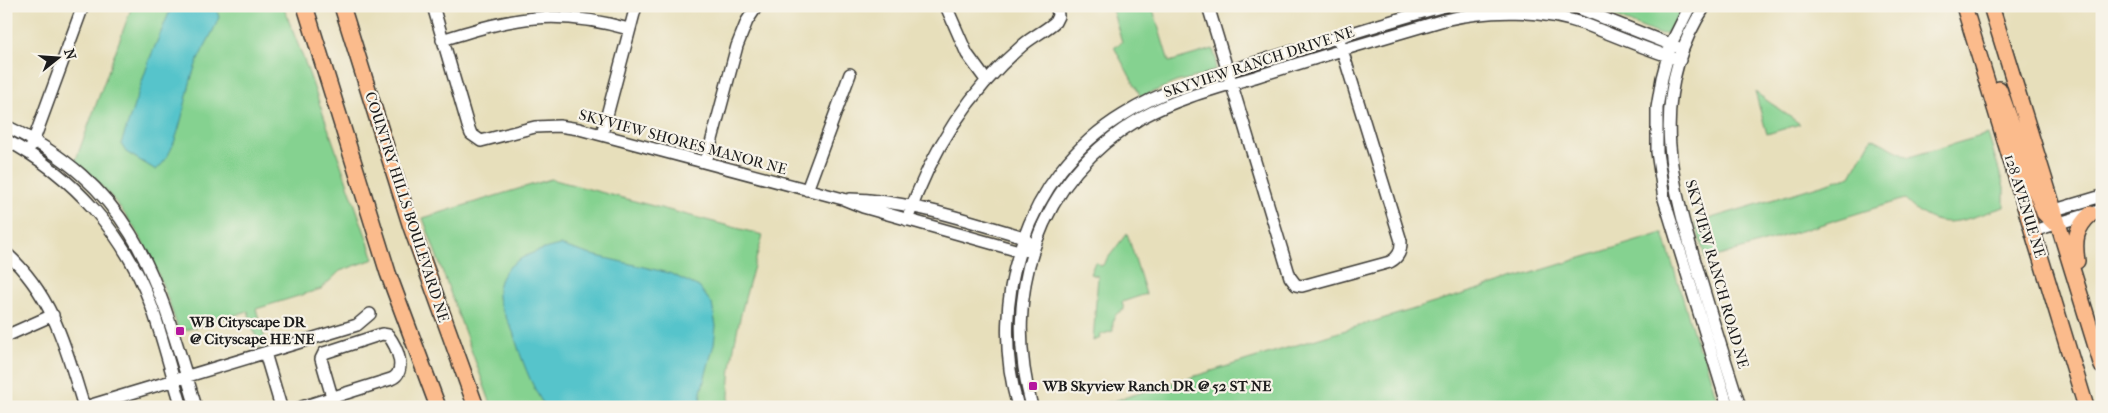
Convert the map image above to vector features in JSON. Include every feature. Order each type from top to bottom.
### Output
[{"type":"main road","points":[[305,6],[379,246],[438,407]]},
{"type":"main road","name":"COUNTRY HILLS BOULEVARD NE","points":[[342,6],[411,227],[476,407]]},
{"type":"main road","points":[[1985,6],[2002,42]]},
{"type":"main road","name":"128 AVENUE NE","points":[[1991,6],[2052,216],[2084,307],[2102,366]]},
{"type":"main road","points":[[1964,7],[2052,216]]},
{"type":"main road","name":"128 AVENUE NE","points":[[1964,7],[2086,407]]},
{"type":"main road","points":[[2084,307],[2075,240],[2079,226],[2096,212]]},
{"type":"street","points":[[29,152],[83,6]]},
{"type":"street","name":"SKYVIEW SHORES MANOR NE","points":[[433,6],[468,126],[471,134],[476,139],[488,141],[535,127],[559,126],[602,134],[651,149],[843,199],[862,207],[1019,250],[1033,248]]},
{"type":"street","points":[[602,134],[636,6]]},
{"type":"street","points":[[706,162],[737,46],[747,21],[757,6]]},
{"type":"street","points":[[946,6],[966,54],[986,80]]},
{"type":"street","points":[[908,220],[940,144],[964,107],[986,80],[1024,44],[1055,22],[1058,16],[1057,6]]},
{"type":"street","points":[[1208,6],[1290,277],[1296,285],[1311,286],[1390,262],[1397,258],[1401,250],[1401,241],[1338,38]]},
{"type":"street","name":"SKYVIEW RANCH DRIVE NE","points":[[1018,407],[1010,376],[1006,335],[1010,290],[1019,250],[1047,191],[1070,160],[1097,133],[1122,115],[1165,93],[1445,6]]},
{"type":"street","points":[[1567,20],[1572,6],[1671,44],[1682,54]]},
{"type":"street","name":"SKYVIEW RANCH ROAD NE","points":[[1690,6],[1667,56],[1657,108],[1656,134],[1664,199],[1728,407]]},
{"type":"street","name":"SKYVIEW RANCH ROAD NE","points":[[1705,6],[1682,54],[1670,107],[1670,160],[1676,196],[1740,407]]},
{"type":"street","name":"SKYVIEW RANCH DRIVE NE","points":[[1032,407],[1024,376],[1020,334],[1024,288],[1033,248],[1047,218],[1065,189],[1090,158],[1108,141],[1143,117],[1170,104],[1232,84],[1462,16],[1513,13],[1567,20],[1586,25],[1667,56],[1682,54]]},
{"type":"street","points":[[442,40],[493,24],[535,17],[575,18],[629,29]]},
{"type":"street","points":[[807,190],[850,74]]},
{"type":"street","points":[[6,126],[34,140],[83,175],[102,194],[123,221],[149,266],[163,300],[196,407]]},
{"type":"street","points":[[6,140],[29,152],[71,185],[89,203],[124,248],[151,305],[182,407]]},
{"type":"street","points":[[2031,225],[2102,196]]},
{"type":"street","name":"SKYVIEW SHORES MANOR NE","points":[[843,199],[912,207],[1024,238]]},
{"type":"street","points":[[2031,225],[2052,216],[2096,212]]},
{"type":"street","points":[[1024,238],[1033,248]]},
{"type":"street","points":[[6,252],[21,266],[39,289],[53,315],[62,335],[84,407],[357,325],[370,314]]},
{"type":"street","points":[[6,336],[53,315]]},
{"type":"street","points":[[302,407],[334,402],[397,377],[400,373],[400,363],[388,335],[382,334],[324,353],[321,359],[334,402]]},
{"type":"street","points":[[265,353],[282,407]]},
{"type":"green space","points":[[132,6],[283,6],[306,65],[374,259],[340,271],[321,289],[256,309],[267,345],[259,348],[248,311],[179,332],[162,283],[141,239],[113,199],[96,180],[75,162]]},
{"type":"green space","points":[[1111,6],[1152,6],[1169,62],[1213,49],[1216,59],[1215,70],[1176,82],[1141,97],[1114,47],[1122,42]]},
{"type":"green space","points":[[1589,6],[1684,6],[1678,21],[1672,29],[1664,34],[1658,34]]},
{"type":"green space","points":[[1755,92],[1800,124],[1767,134]]},
{"type":"green space","points":[[1988,134],[2004,187],[2004,207],[1951,222],[1929,218],[1904,199],[1706,260],[1695,223],[1851,176],[1872,138],[1909,157]]},
{"type":"green space","points":[[551,179],[763,235],[735,341],[729,407],[492,407],[423,218]]},
{"type":"green space","points":[[1127,233],[1146,294],[1122,302],[1124,310],[1120,311],[1114,318],[1113,331],[1100,335],[1101,338],[1093,341],[1098,276],[1090,274],[1095,262],[1102,266]]},
{"type":"green space","points":[[1663,233],[1698,348],[1703,352],[1719,407],[1094,407]]},
{"type":"water","points":[[172,6],[215,6],[219,17],[194,70],[171,150],[156,170],[126,152],[121,144],[150,58]]},
{"type":"water","points":[[560,245],[588,254],[669,273],[699,287],[712,304],[716,326],[714,344],[701,392],[700,407],[545,407],[530,380],[513,332],[500,306],[498,297],[499,285],[509,267],[518,261],[538,251]]},
{"type":"place","name":"WB Cityscape DR @ Cityscape HE NE","points":[[180,331]]},
{"type":"place","name":"WB Skyview Ranch DR @ 52 ST NE","points":[[1033,386]]}]
